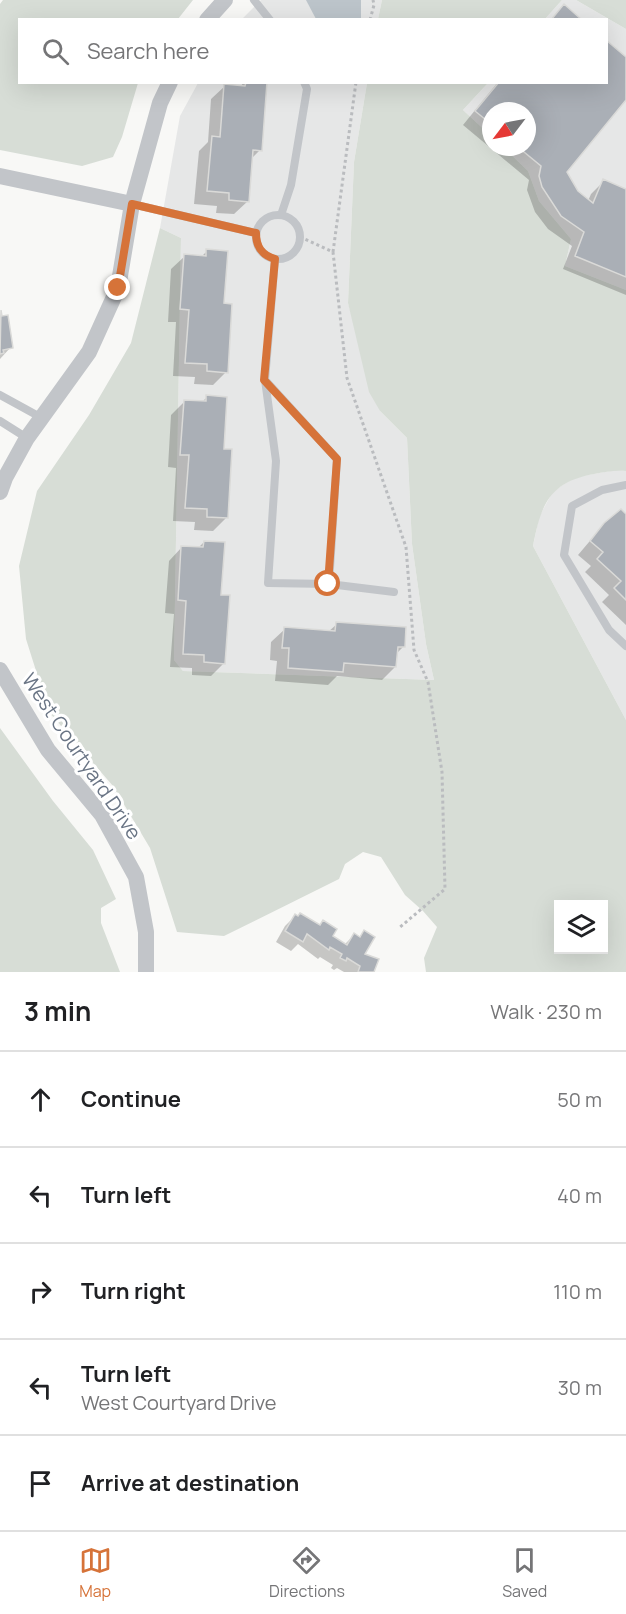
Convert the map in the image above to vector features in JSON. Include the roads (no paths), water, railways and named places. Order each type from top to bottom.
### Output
[{"type":"street","points":[[209,18],[225,0]]},
{"type":"street","points":[[0,492],[27,438],[89,352],[118,288],[132,204],[160,103],[169,84]]},
{"type":"street","points":[[0,176],[132,204]]},
{"type":"street","name":"West Courtyard Drive","points":[[0,670],[48,750],[102,815],[136,877],[146,932],[146,972]]},
{"type":"lane","points":[[254,0],[268,18]]},
{"type":"lane","points":[[281,215],[291,185],[307,88],[305,84]]},
{"type":"lane","points":[[132,204],[256,233]]},
{"type":"lane","points":[[273,215],[281,215],[287,216],[297,225],[300,230],[300,243],[293,254],[282,259],[275,259],[260,250],[256,242],[256,233],[259,225],[265,219],[273,215]]},
{"type":"lane","points":[[275,259],[264,380],[276,461],[268,583],[328,584],[394,592]]},
{"type":"lane","points":[[264,380],[337,459],[328,584]]},
{"type":"lane","points":[[0,395],[42,418]]},
{"type":"lane","points":[[0,421],[27,438]]},
{"type":"lane","points":[[626,485],[602,490],[572,506],[564,555],[609,630],[626,646]]}]
